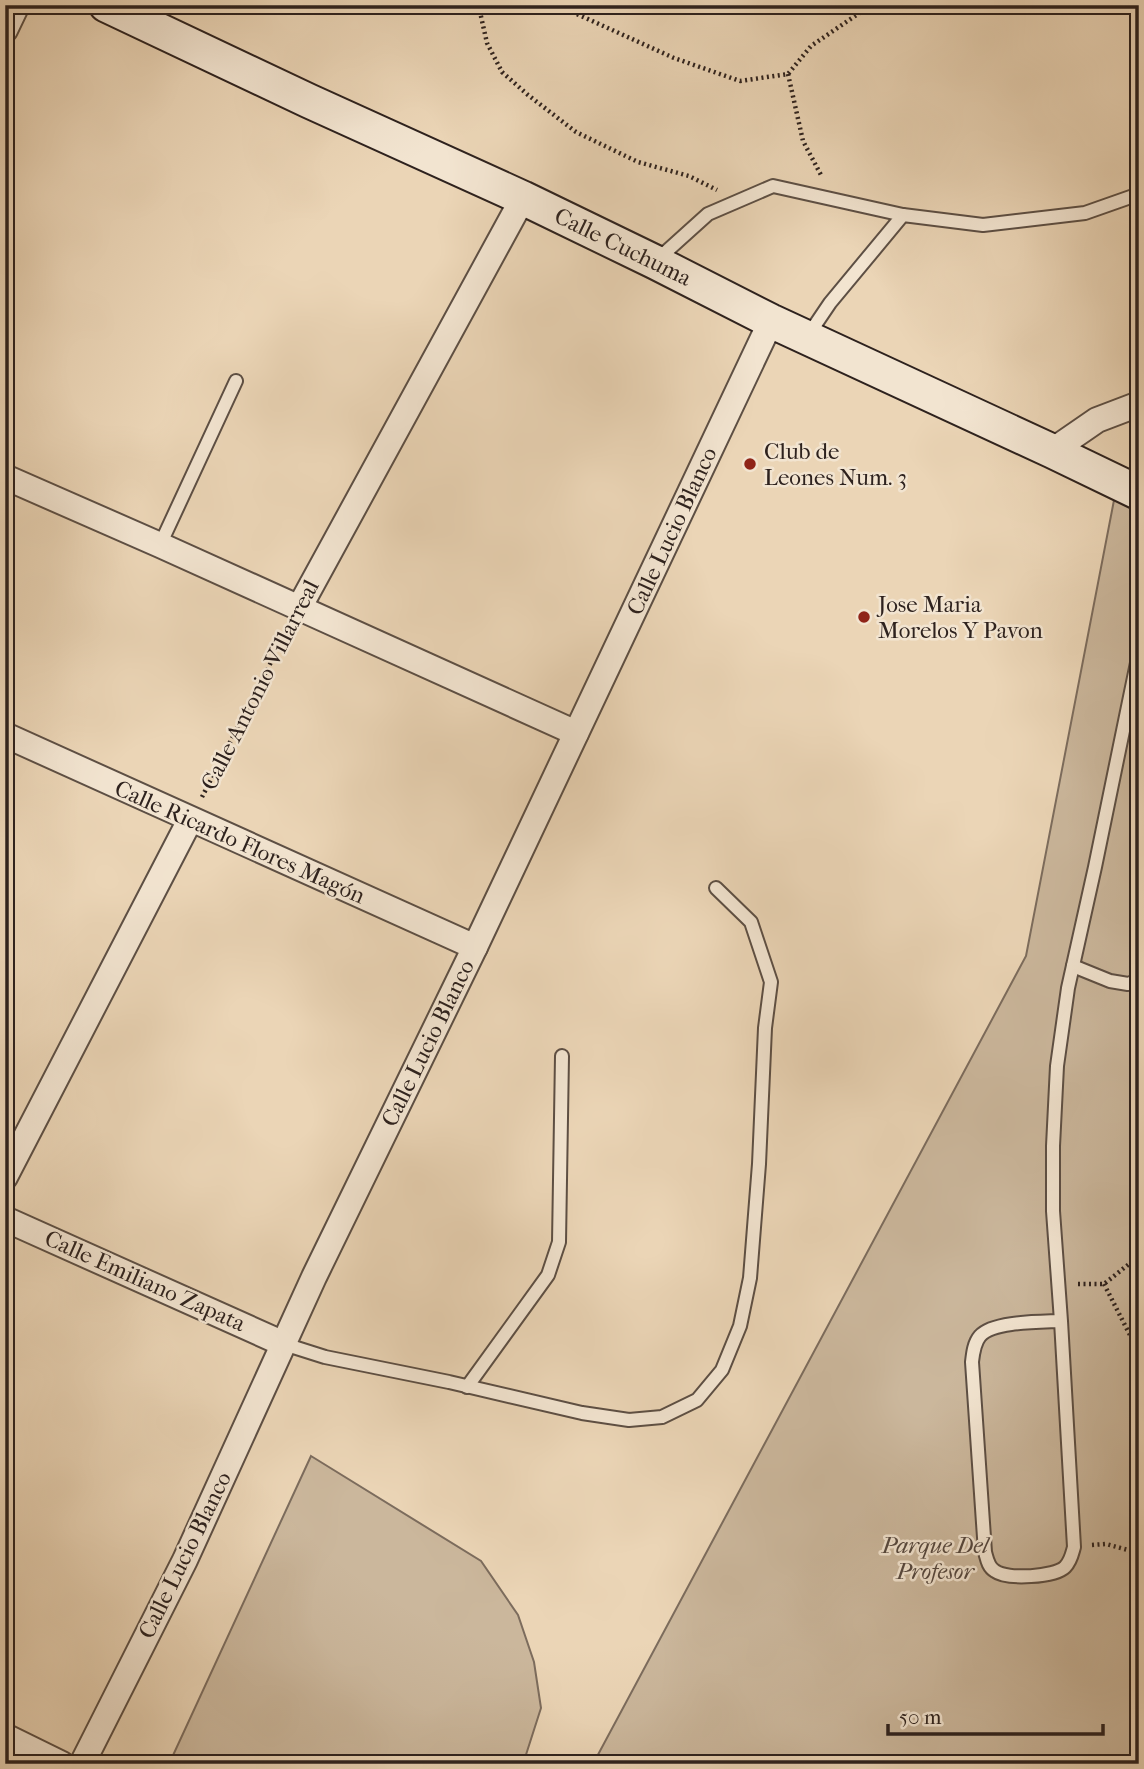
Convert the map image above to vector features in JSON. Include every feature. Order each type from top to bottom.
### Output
[{"type":"street","points":[[5,30],[16,5]]},
{"type":"street","name":"Calle Cuchuma","points":[[106,5],[523,198],[771,321],[1139,493]]},
{"type":"street","name":"Calle Antonio Villarreal","points":[[299,608],[523,198]]},
{"type":"street","name":"Calle Lucio Blanco","points":[[82,1764],[185,1560],[314,1277],[475,947],[771,321]]},
{"type":"street","points":[[1052,451],[1097,420],[1139,404]]},
{"type":"street","points":[[5,477],[576,733]]},
{"type":"street","name":"Calle Ricardo Flores Magón","points":[[5,735],[475,947]]},
{"type":"street","points":[[5,1177],[190,820]]},
{"type":"street","name":"Calle Emiliano Zapata","points":[[5,1219],[284,1344]]},
{"type":"street","points":[[5,1736],[61,1764]]},
{"type":"lane","points":[[655,262],[708,214],[773,186],[903,215],[983,225],[1085,213],[1139,194]]},
{"type":"lane","points":[[807,337],[830,303],[903,215]]},
{"type":"lane","points":[[160,545],[236,381]]},
{"type":"lane","points":[[1062,1321],[989,1329],[981,1335],[975,1346],[972,1362],[985,1552],[988,1564],[998,1573],[1020,1576],[1058,1572],[1066,1567],[1074,1547],[1062,1321],[1053,1211],[1053,1146],[1058,1066],[1068,988],[1139,653]]},
{"type":"lane","points":[[284,1344],[325,1357],[582,1413],[629,1420],[662,1417],[697,1400],[722,1370],[740,1326],[750,1278],[759,1164],[765,1028],[771,982],[751,922],[716,888]]},
{"type":"lane","points":[[1073,966],[1110,981],[1128,984],[1139,980]]},
{"type":"lane","points":[[467,1387],[548,1275],[559,1242],[562,1056]]},
{"type":"path","points":[[481,5],[487,43],[502,72],[576,132],[639,162],[689,176],[740,201]]},
{"type":"path","points":[[557,5],[674,58],[740,81],[788,74],[811,46],[871,5]]},
{"type":"path","points":[[788,74],[803,141],[818,171],[843,202]]},
{"type":"path","name":"Calle Antonio Villarreal","points":[[190,820],[299,608]]},
{"type":"path","points":[[1059,1284],[1104,1284],[1139,1256]]},
{"type":"path","points":[[1104,1284],[1137,1345]]},
{"type":"path","points":[[1137,1345],[1139,1337]]},
{"type":"path","points":[[1074,1547],[1106,1544],[1139,1553]]},
{"type":"green space","name":"Parque Del Profesor","points":[[1115,495],[1139,506],[1139,1764],[593,1764],[1026,956]]},
{"type":"green space","points":[[311,1456],[481,1561],[518,1615],[534,1662],[541,1708],[523,1764],[169,1764]]},
{"type":"place","name":"Club de Leones Num. 3","points":[[750,464]]},
{"type":"place","name":"Jose Maria Morelos Y Pavon","points":[[864,617]]}]
